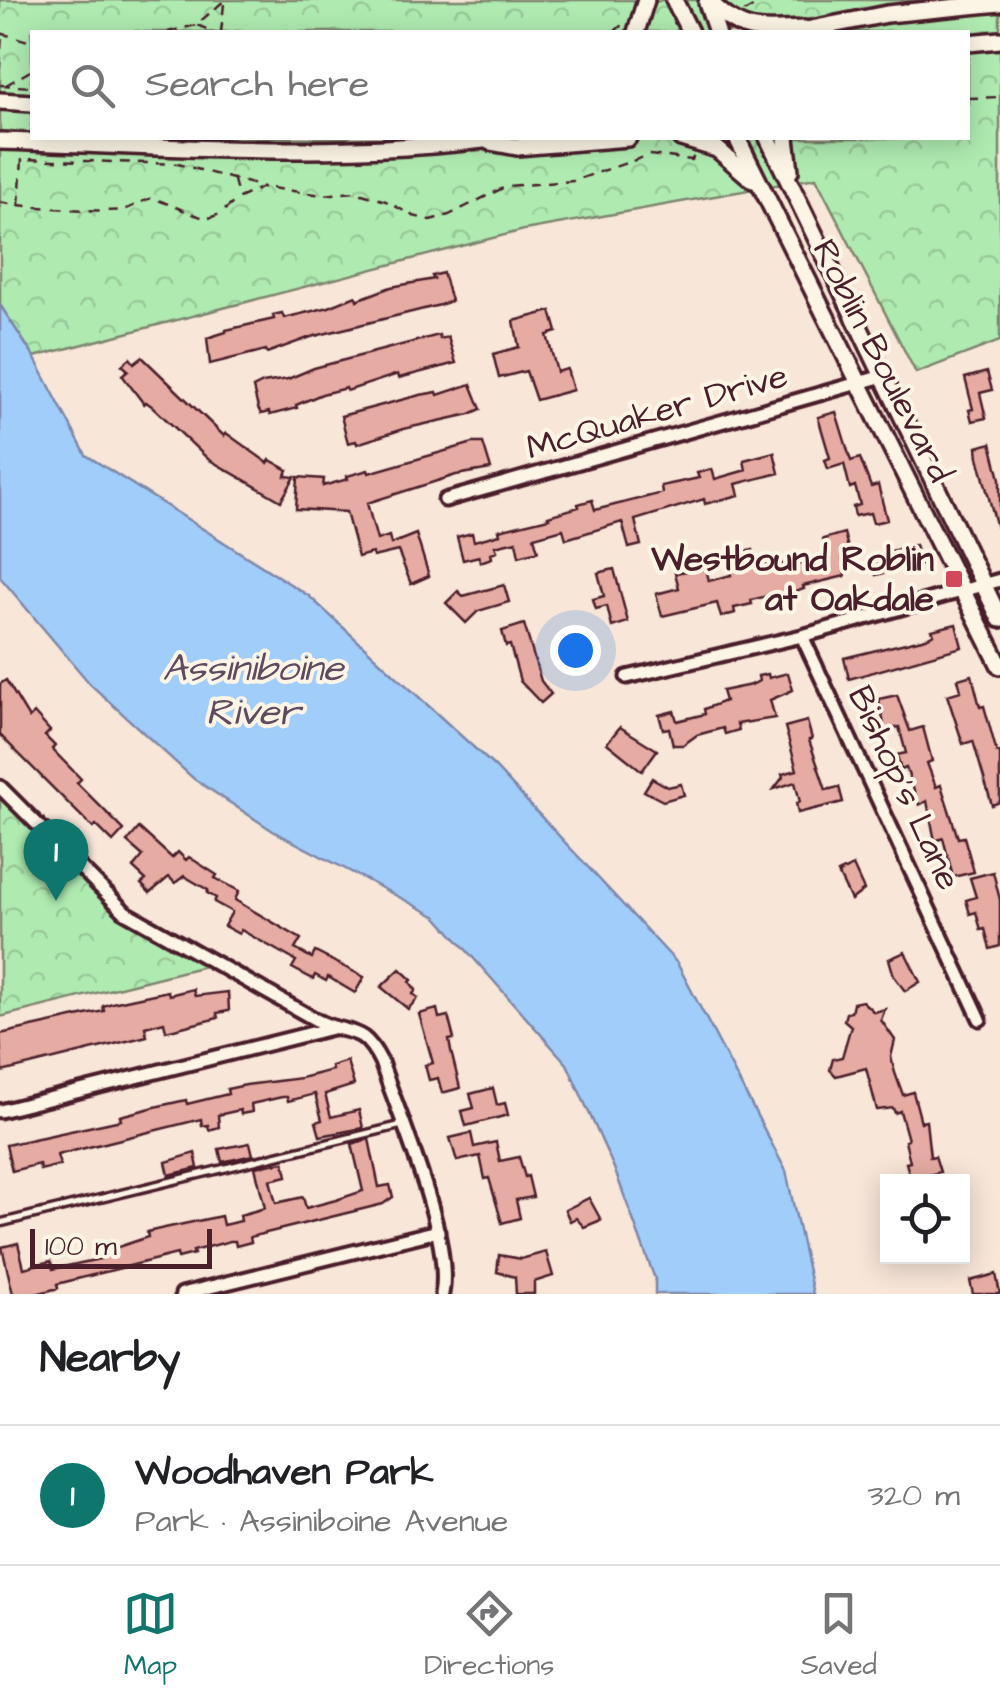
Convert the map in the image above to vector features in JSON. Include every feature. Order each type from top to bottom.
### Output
[{"type":"main road","points":[[631,27],[646,0]]},
{"type":"main road","points":[[674,0],[689,30]]},
{"type":"main road","points":[[707,0],[734,24],[751,30]]},
{"type":"main road","points":[[707,0],[717,30]]},
{"type":"main road","points":[[804,30],[932,7],[1000,3]]},
{"type":"main road","points":[[970,42],[1000,40]]},
{"type":"main road","points":[[2,94],[30,102]]},
{"type":"main road","points":[[4,141],[312,150],[481,140],[517,147],[603,140]]},
{"type":"main road","points":[[690,140],[730,158],[762,190]]},
{"type":"main road","name":"Roblin Boulevard","points":[[738,140],[1000,666]]},
{"type":"main road","name":"Roblin Boulevard","points":[[769,140],[1000,619]]},
{"type":"main road","points":[[786,140],[792,185]]},
{"type":"street","name":"McQuaker Drive","points":[[445,500],[883,376]]},
{"type":"street","points":[[627,677],[802,636],[1000,580]]},
{"type":"street","name":"Bishop's Lane","points":[[802,636],[980,1019]]},
{"type":"street","points":[[0,787],[125,912],[332,1028]]},
{"type":"street","points":[[0,1111],[332,1028],[356,1031],[372,1047],[438,1232],[445,1267],[442,1294]]},
{"type":"street","points":[[182,1294],[438,1232]]},
{"type":"lane","points":[[0,1223],[402,1125]]},
{"type":"path","points":[[734,24],[736,17],[765,0]]},
{"type":"path","points":[[176,30],[196,25],[224,2]]},
{"type":"path","points":[[221,30],[224,2]]},
{"type":"path","points":[[196,25],[209,30]]},
{"type":"path","points":[[0,67],[1,33],[30,41]]},
{"type":"path","points":[[2,94],[30,72]]},
{"type":"path","points":[[2,94],[30,87]]},
{"type":"path","points":[[970,98],[1000,98]]},
{"type":"path","points":[[18,207],[22,159],[178,164],[263,187],[323,195],[364,193],[413,216],[439,219],[508,186],[573,180],[650,155],[692,160],[699,142]]},
{"type":"path","points":[[234,180],[238,198]]},
{"type":"path","points":[[0,202],[18,207],[119,211],[154,198],[206,218],[220,214],[238,198],[263,187]]},
{"type":"green space","points":[[0,0],[636,0],[638,7],[662,0],[1000,0],[1000,341],[916,373],[816,178],[524,230],[34,357],[0,305]]},
{"type":"green space","points":[[0,787],[107,896],[213,964],[0,1017]]},
{"type":"water","name":"Assiniboine River","points":[[0,305],[34,357],[86,455],[309,596],[495,767],[677,963],[786,1171],[813,1294],[655,1294],[655,1279],[614,1168],[567,1064],[437,917],[273,831],[194,779],[91,685],[0,577]]},
{"type":"building","points":[[443,273],[451,301],[311,337],[267,353],[266,350],[210,364],[207,338],[226,330],[274,319],[273,315],[282,313],[284,318],[356,296],[357,300],[391,287],[434,279],[432,276]]},
{"type":"building","points":[[551,311],[557,332],[547,335],[557,372],[567,369],[573,390],[536,400],[526,371],[499,378],[493,354],[519,347],[514,321]]},
{"type":"building","points":[[439,335],[440,339],[448,337],[456,363],[322,394],[296,405],[297,408],[270,415],[261,414],[258,408],[253,388],[263,383]]},
{"type":"building","points":[[142,357],[224,436],[226,433],[268,463],[270,460],[288,470],[285,476],[295,477],[281,501],[208,459],[153,407],[144,404],[122,375],[128,370],[122,365],[130,358],[134,363]]},
{"type":"building","points":[[987,372],[992,390],[980,393],[986,418],[972,421],[965,378]]},
{"type":"building","points":[[471,384],[481,409],[357,444],[348,443],[341,416]]},
{"type":"building","points":[[836,412],[851,461],[860,458],[871,487],[878,485],[887,520],[873,523],[870,513],[855,516],[853,507],[860,505],[855,486],[850,488],[844,464],[828,469],[825,460],[830,458],[818,417]]},
{"type":"building","points":[[483,443],[491,469],[456,475],[367,503],[377,540],[389,536],[391,544],[416,534],[429,576],[411,584],[398,551],[358,557],[346,512],[296,509],[298,477],[324,479],[323,486]]},
{"type":"building","points":[[991,443],[1000,479],[997,528],[977,447]]},
{"type":"building","points":[[774,452],[779,473],[736,484],[739,495],[705,504],[704,499],[635,520],[641,545],[629,548],[622,522],[566,539],[563,529],[534,537],[538,551],[519,556],[516,541],[495,546],[497,551],[491,553],[492,558],[480,562],[479,556],[463,560],[457,537],[472,533],[474,541],[500,534],[499,530],[549,518],[592,500],[595,510],[662,493],[661,486],[699,478],[697,473],[712,469],[715,479],[746,470],[744,460]]},
{"type":"building","points":[[844,533],[850,555],[842,557],[845,576],[803,586],[804,589],[777,598],[776,594],[751,600],[752,604],[734,608],[735,613],[721,617],[717,603],[662,616],[656,594],[679,588],[675,573],[706,568],[709,581],[731,575],[729,567],[743,563],[740,553],[753,550],[758,568],[781,562],[783,568],[809,562],[812,572],[831,568],[823,539]]},
{"type":"building","points":[[915,545],[920,564],[876,575],[871,556]]},
{"type":"building","points":[[614,569],[628,622],[612,627],[607,606],[596,609],[593,599],[604,596],[598,573]]},
{"type":"building","points":[[504,585],[509,602],[478,611],[466,623],[446,603],[458,591],[463,596]]},
{"type":"building","points":[[524,624],[541,681],[551,694],[541,703],[520,681],[502,631]]},
{"type":"building","points":[[956,624],[962,647],[849,679],[844,658],[926,638],[934,634],[932,630]]},
{"type":"building","points":[[788,673],[793,690],[770,700],[775,718],[737,724],[739,730],[725,734],[723,728],[697,735],[683,745],[673,745],[669,728],[663,729],[659,715],[674,711],[677,721],[705,714],[704,709],[725,701],[722,691],[751,685],[759,681],[758,676],[768,674],[769,678]]},
{"type":"building","points":[[972,675],[980,707],[984,706],[997,753],[1000,752],[1000,802],[992,805],[973,741],[963,744],[947,695],[961,691],[958,679]]},
{"type":"building","points":[[6,680],[29,718],[34,713],[50,731],[45,736],[81,779],[77,783],[124,830],[113,842],[96,825],[93,828],[0,735],[0,684]]},
{"type":"building","points":[[897,695],[910,731],[923,727],[932,761],[927,763],[936,787],[941,785],[958,838],[964,837],[974,872],[953,877],[943,838],[935,841],[927,801],[919,805],[906,768],[901,770],[897,755],[906,753],[899,727],[885,730],[879,699]]},
{"type":"building","points":[[807,721],[812,739],[809,740],[826,790],[839,787],[843,802],[798,813],[796,803],[800,802],[795,782],[774,789],[782,774],[797,770],[785,727]]},
{"type":"building","points":[[620,727],[657,750],[642,771],[607,743]]},
{"type":"building","points":[[652,778],[668,787],[681,784],[684,795],[663,801],[644,791]]},
{"type":"building","points":[[139,828],[172,858],[178,852],[186,860],[189,857],[239,891],[235,900],[301,939],[295,949],[312,958],[315,952],[364,977],[355,993],[328,977],[326,981],[315,975],[313,979],[292,968],[296,961],[241,930],[239,934],[224,926],[232,912],[214,902],[216,898],[208,890],[184,876],[175,883],[169,877],[150,893],[141,884],[146,880],[133,868],[143,856],[127,842]]},
{"type":"building","points":[[853,866],[864,890],[851,900],[838,873]]},
{"type":"building","points":[[993,872],[1000,900],[1000,946],[990,949],[985,929],[981,930],[976,912],[970,914],[966,900],[976,897],[970,878]]},
{"type":"building","points":[[905,952],[920,982],[905,991],[894,976],[889,959]]},
{"type":"building","points":[[400,969],[412,980],[416,990],[413,994],[418,998],[408,1009],[381,987]]},
{"type":"building","points":[[193,989],[195,996],[228,992],[229,1011],[217,1013],[218,1018],[166,1031],[164,1022],[145,1027],[147,1036],[2,1072],[0,1034],[104,1011],[103,1006],[112,1003]]},
{"type":"building","points":[[862,1001],[874,1012],[885,1009],[881,1020],[895,1040],[891,1057],[895,1073],[903,1095],[913,1092],[921,1122],[926,1121],[930,1157],[935,1156],[940,1172],[909,1174],[905,1141],[908,1140],[900,1111],[877,1110],[866,1068],[836,1076],[830,1070],[833,1059],[842,1057],[851,1026],[844,1020],[853,1003]]},
{"type":"building","points":[[437,1009],[439,1018],[448,1016],[460,1088],[442,1093],[438,1078],[429,1080],[425,1065],[433,1063],[419,1014]]},
{"type":"building","points":[[347,1061],[354,1085],[325,1094],[331,1117],[359,1110],[363,1128],[320,1136],[316,1122],[322,1120],[315,1094],[288,1101],[282,1097],[251,1104],[252,1112],[241,1114],[240,1110],[218,1115],[219,1127],[209,1130],[208,1125],[202,1126],[201,1119],[57,1155],[60,1165],[40,1170],[39,1164],[12,1171],[6,1145],[121,1120],[120,1116],[159,1106],[228,1094],[227,1089],[301,1078],[332,1070],[331,1066]]},
{"type":"building","points":[[493,1088],[497,1105],[505,1103],[508,1115],[466,1126],[462,1111],[474,1108],[470,1094]]},
{"type":"building","points":[[471,1133],[474,1147],[496,1142],[500,1161],[519,1157],[533,1197],[516,1200],[520,1218],[502,1223],[480,1156],[457,1161],[450,1138]]},
{"type":"building","points":[[369,1139],[379,1187],[390,1185],[393,1197],[383,1204],[250,1237],[251,1242],[236,1246],[235,1241],[230,1241],[178,1258],[177,1254],[57,1284],[58,1288],[36,1294],[13,1294],[2,1247],[18,1243],[24,1268],[51,1261],[53,1269],[104,1258],[103,1252],[148,1237],[147,1232],[221,1216],[223,1225],[241,1221],[240,1215],[265,1208],[255,1167],[284,1162],[287,1176],[270,1180],[276,1203],[303,1197],[306,1208],[336,1200],[363,1191],[352,1144]]},
{"type":"building","points":[[250,1143],[253,1155],[222,1162],[219,1149]]},
{"type":"building","points":[[195,1153],[198,1168],[169,1175],[166,1162]]},
{"type":"building","points":[[589,1198],[601,1220],[584,1227],[576,1218],[570,1221],[565,1210]]},
{"type":"building","points":[[546,1252],[553,1276],[534,1282],[534,1294],[516,1294],[515,1277],[497,1272],[499,1255],[521,1259]]},
{"type":"building","points":[[996,1274],[1000,1294],[973,1294],[970,1281]]},
{"type":"place","name":"Westbound Roblin at Oakdale","points":[[954,579]]},
{"type":"place","name":"Woodhaven Park","points":[[56,901]]}]
